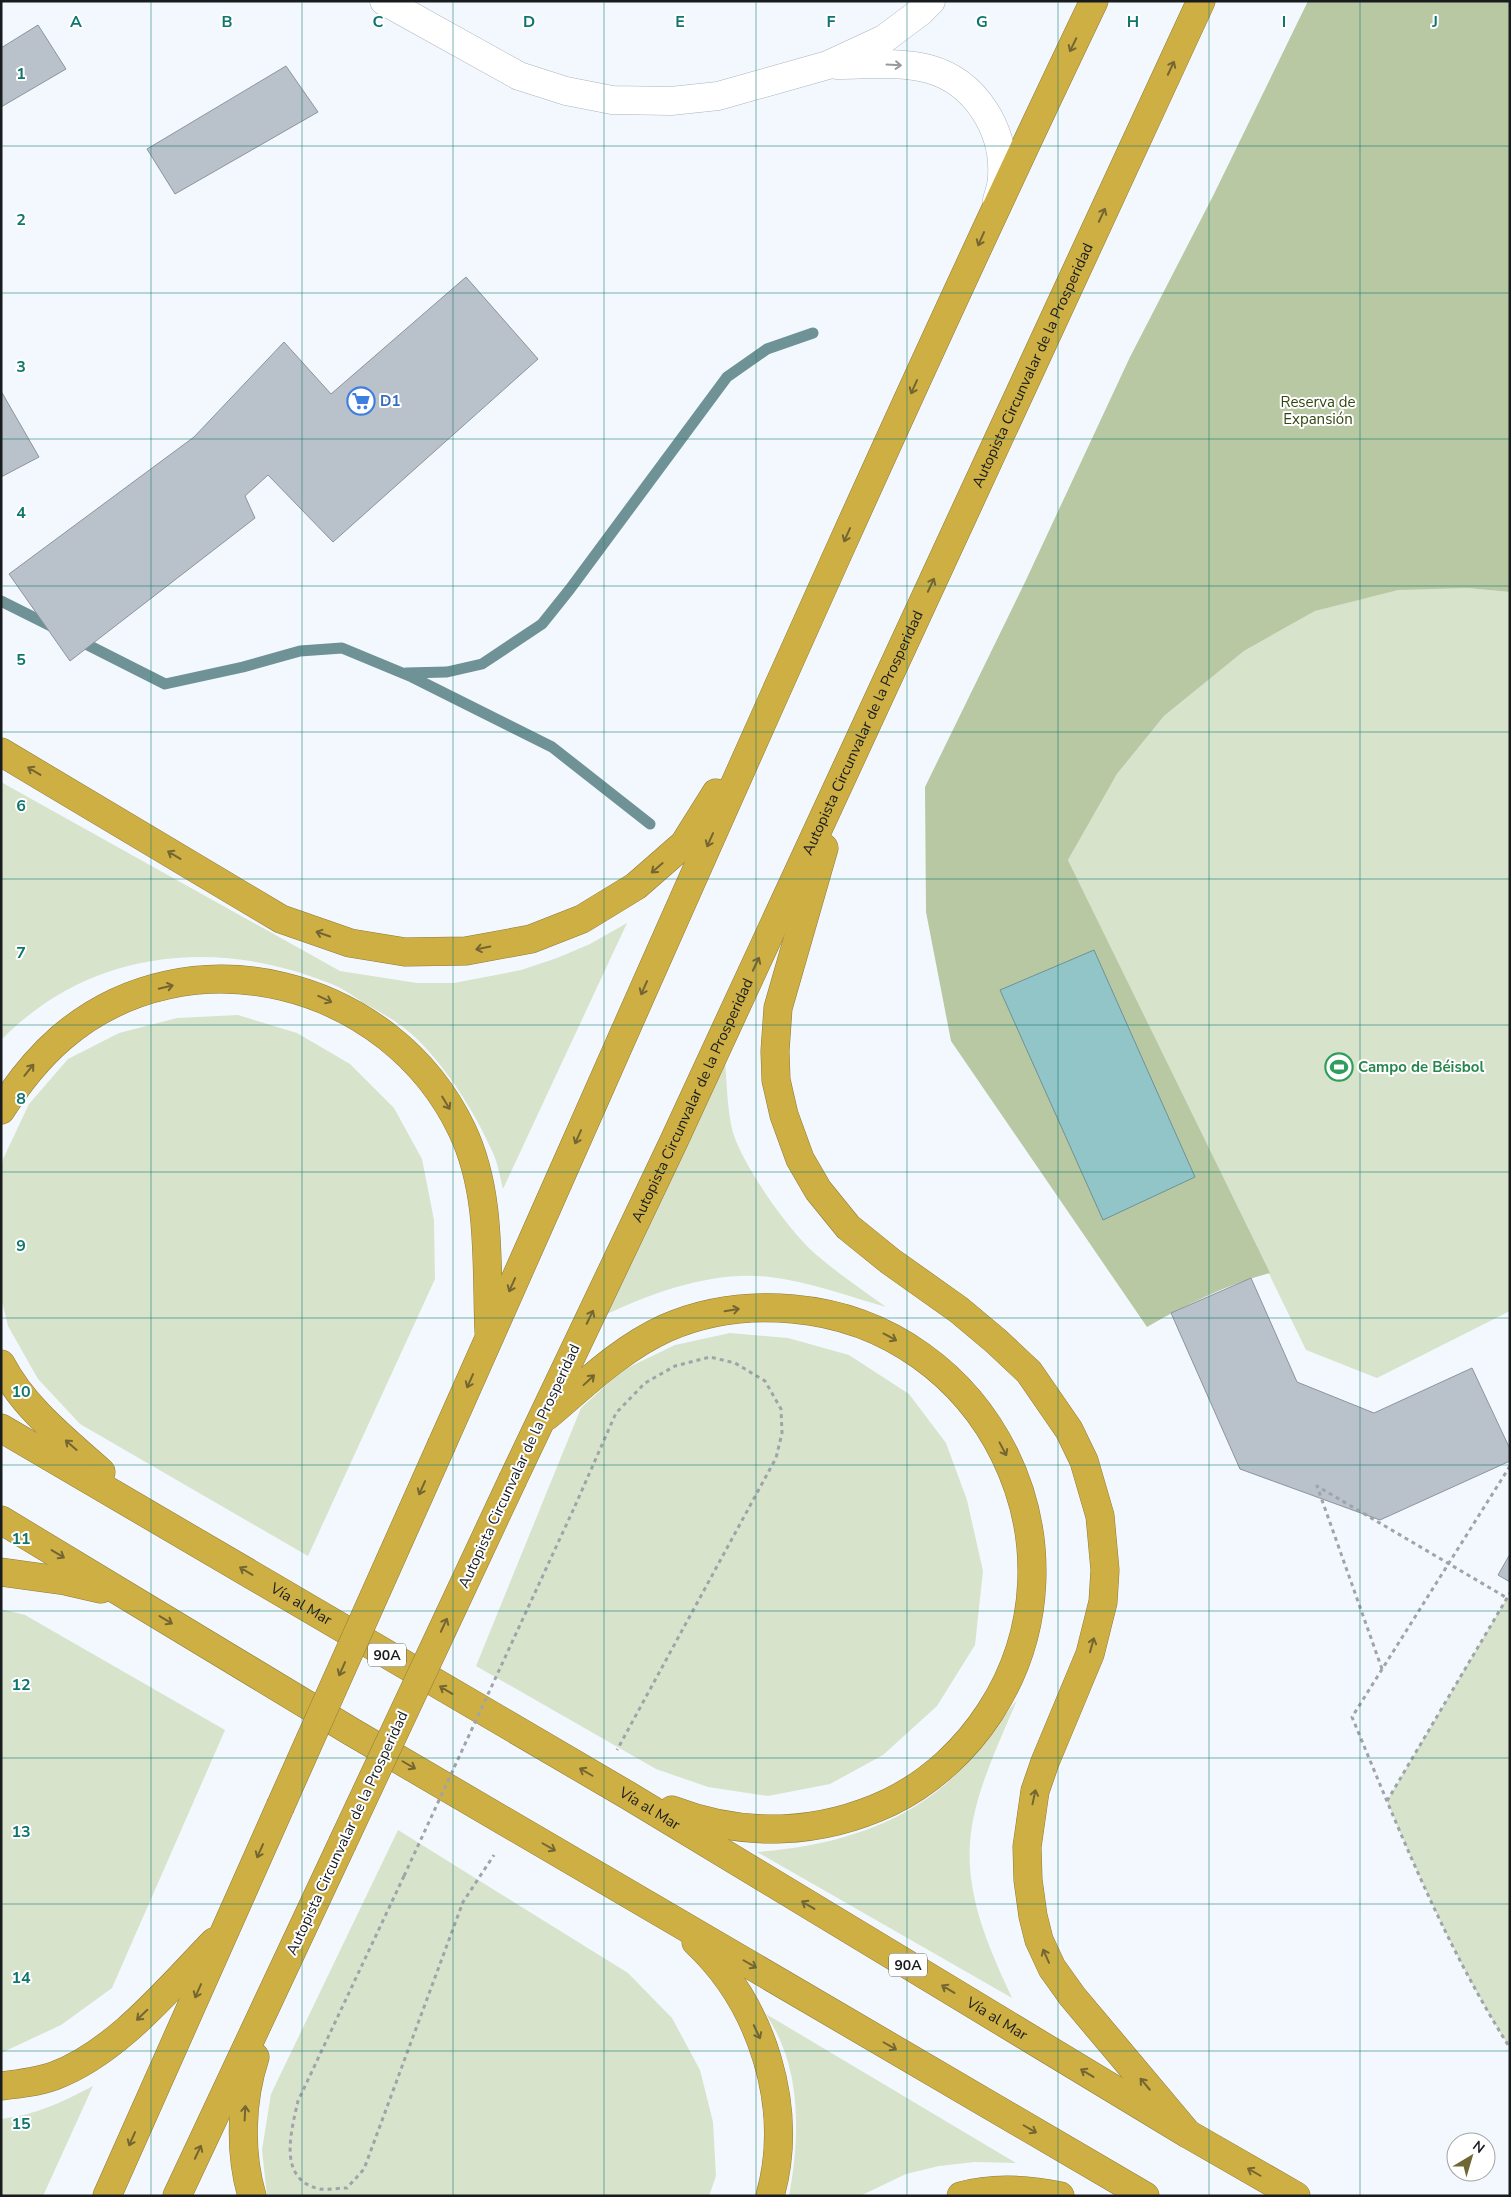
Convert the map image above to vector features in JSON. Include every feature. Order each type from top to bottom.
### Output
[{"type":"highway","points":[[107,2196],[766,715],[993,212],[1094,1]]},
{"type":"highway","name":"Autopista Circunvalar de la Prosperidad","points":[[177,2196],[513,1479],[673,1143],[1201,1]]},
{"type":"highway","points":[[1,752],[281,919],[350,943],[406,952],[466,952],[531,938],[582,919],[636,886],[684,844],[766,715]]},
{"type":"highway","points":[[844,772],[778,1008],[775,1051],[776,1080],[784,1115],[800,1159],[818,1190],[848,1227],[890,1261],[959,1310],[1029,1372],[1069,1430],[1084,1460],[1100,1516],[1105,1561],[1103,1602],[1090,1654],[1045,1762],[1035,1791],[1027,1846],[1028,1880],[1033,1916],[1039,1940],[1052,1968],[1072,1996],[1188,2134]]},
{"type":"highway","points":[[1,1110],[16,1086],[37,1060],[62,1037],[89,1018],[119,1002],[150,990],[208,980],[250,980],[284,986],[308,993],[347,1009],[376,1027],[426,1073],[445,1100],[462,1130],[474,1161],[482,1194],[486,1228],[490,1337]]},
{"type":"highway","points":[[539,1424],[605,1365],[635,1344],[667,1328],[700,1316],[736,1309],[772,1307],[808,1310],[843,1318],[877,1330],[909,1347],[938,1368],[964,1393],[986,1422],[1005,1452],[1019,1486],[1028,1520],[1032,1556],[1032,1592],[1026,1627],[1016,1662],[1002,1694],[982,1724],[959,1752],[932,1776],[903,1796],[870,1811],[836,1822],[800,1829],[765,1830],[729,1826],[694,1818],[629,1796]]},
{"type":"highway","points":[[1,1364],[25,1400],[48,1425],[147,1512]]},
{"type":"highway","name":"Vía al Mar","points":[[1,1428],[629,1796],[1188,2134],[1296,2196]]},
{"type":"highway","points":[[1,1520],[514,1827],[1145,2196]]},
{"type":"highway","points":[[1,1572],[66,1581],[124,1594]]},
{"type":"highway","points":[[648,1904],[678,1925],[704,1950],[728,1979],[747,2010],[762,2043],[772,2079],[778,2114],[777,2151],[770,2196]]},
{"type":"highway","points":[[1,2086],[53,2076],[90,2057],[139,2018],[225,1930]]},
{"type":"highway","points":[[252,2196],[244,2148],[246,2094],[249,2075],[282,1972]]},
{"type":"highway","points":[[961,2196],[975,2192],[1010,2189],[1060,2196]]},
{"type":"street","points":[[384,1],[519,76],[566,92],[612,100],[671,102],[718,96],[828,65],[884,39],[920,12],[931,1]]},
{"type":"street","points":[[828,65],[895,65],[929,69],[961,85],[986,110],[1000,143],[1002,178],[993,212]]},
{"type":"path","points":[[514,1827],[463,1902],[364,2169],[347,2188],[321,2189],[301,2181],[291,2166],[291,2136],[298,2101],[404,1876],[616,1413],[645,1383],[676,1366],[710,1357],[735,1363],[765,1381],[781,1409],[782,1433],[776,1458],[600,1780]]},
{"type":"path","points":[[1510,1466],[1352,1717],[1424,1888],[1484,2007],[1510,2048]]},
{"type":"path","points":[[1382,1670],[1317,1486],[1507,1598]]},
{"type":"path","points":[[1387,1802],[1510,1593]]},
{"type":"green space","name":"Reserva de Expansión","points":[[1308,1],[1510,1],[1510,592],[1467,588],[1398,590],[1315,611],[1244,651],[1164,716],[1117,774],[1068,860],[1270,1273],[1238,1283],[1207,1296],[1147,1327],[951,1041],[926,912],[925,787],[1026,580],[1130,357],[1213,196]]},
{"type":"green space","name":"Campo de Béisbol","points":[[1467,588],[1510,592],[1510,1311],[1377,1378],[1306,1350],[1068,860],[1117,774],[1164,716],[1244,651],[1315,611],[1398,589]]},
{"type":"green space","points":[[1,782],[340,971],[417,983],[454,983],[521,970],[557,958],[590,944],[627,923],[503,1189],[495,1157],[478,1123],[440,1065],[418,1040],[399,1024],[342,989],[286,969],[242,960],[198,957],[155,961],[114,970],[74,987],[36,1010],[1,1040]]},
{"type":"green space","points":[[238,1015],[297,1033],[350,1064],[394,1108],[422,1159],[434,1220],[435,1279],[308,1556],[80,1424],[38,1379],[8,1326],[1,1297],[1,1169],[3,1159],[29,1104],[68,1059],[119,1033],[177,1018]]},
{"type":"green space","points":[[725,1061],[728,1106],[733,1133],[747,1164],[758,1182],[782,1217],[807,1246],[835,1270],[886,1307],[800,1282],[749,1276],[728,1277],[686,1284],[665,1290],[607,1314]]},
{"type":"green space","points":[[730,1333],[788,1338],[849,1355],[909,1394],[946,1443],[967,1500],[983,1571],[975,1645],[937,1706],[883,1755],[830,1784],[768,1796],[708,1787],[656,1769],[476,1666],[581,1408],[623,1370],[675,1345]]},
{"type":"green space","points":[[1507,1598],[1510,1600],[1510,2048],[1459,1958],[1414,1864],[1387,1801]]},
{"type":"green space","points":[[1,1609],[25,1615],[225,1730],[112,1988],[61,2025],[1,2053]]},
{"type":"green space","points":[[1017,1700],[983,1783],[975,1811],[970,1860],[972,1884],[984,1930],[1012,1998],[757,1852],[804,1846],[851,1835],[895,1818],[916,1806],[936,1792],[958,1772],[979,1749]]},
{"type":"green space","points":[[398,1830],[628,1973],[672,2018],[700,2070],[713,2122],[716,2176],[709,2196],[267,2196],[262,2150],[271,2094]]},
{"type":"green space","points":[[766,2014],[1016,2163],[975,2162],[939,2166],[906,2174],[860,2196],[789,2196],[796,2139],[795,2100],[788,2062],[779,2037]]},
{"type":"green space","points":[[93,2086],[43,2196],[1,2196],[1,2119],[48,2107]]},
{"type":"water","points":[[1094,950],[1195,1177],[1103,1220],[1000,990]]},
{"type":"building","points":[[38,25],[66,69],[1,107],[1,48]]},
{"type":"building","points":[[286,66],[318,112],[175,194],[147,149]]},
{"type":"building","points":[[466,277],[538,359],[333,542],[268,475],[245,496],[255,518],[70,661],[9,574],[194,437],[284,342],[331,394]]},
{"type":"building","points":[[1,391],[39,457],[1,477]]},
{"type":"building","points":[[1251,1278],[1297,1382],[1374,1413],[1472,1368],[1510,1449],[1510,1461],[1380,1520],[1240,1469],[1171,1313]]},
{"type":"building","points":[[1510,1554],[1510,1582],[1498,1575]]},
{"type":"waterway","points":[[406,673],[447,672],[482,664],[542,624],[727,377],[767,349],[813,333]]},
{"type":"waterway","points":[[1,601],[55,628]]},
{"type":"waterway","points":[[76,639],[165,684],[243,667],[300,651],[342,648],[412,677],[552,747],[650,824]]},
{"type":"place","name":"D1","points":[[361,401]]},
{"type":"place","name":"Campo de Béisbol","points":[[1339,1067]]}]
